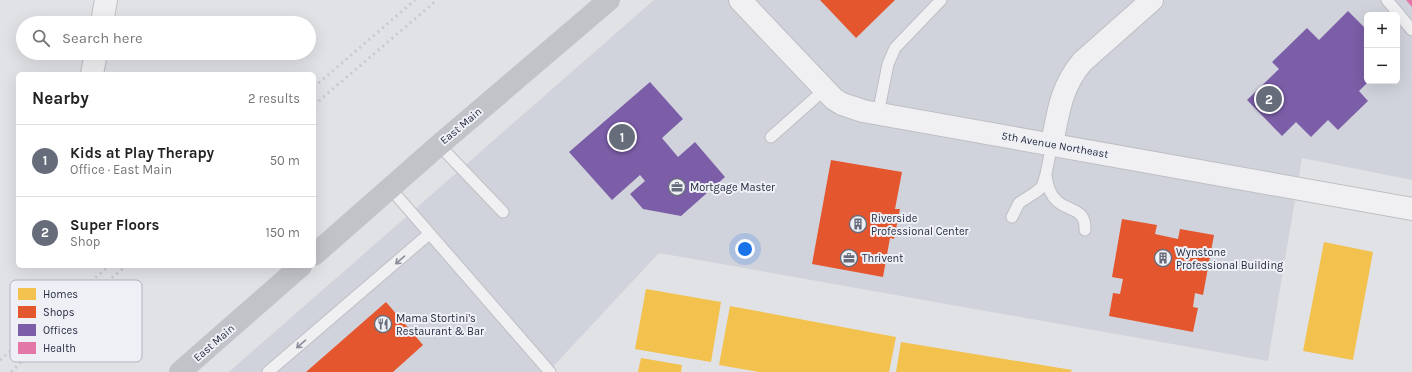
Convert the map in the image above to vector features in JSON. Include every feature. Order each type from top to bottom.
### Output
[{"type":"main road","name":"East Main","points":[[316,253],[439,145],[609,0]]},
{"type":"main road","name":"East Main","points":[[188,370],[299,268]]},
{"type":"street","points":[[103,16],[106,0]]},
{"type":"street","name":"5th Avenue Northeast","points":[[740,0],[824,90],[842,104],[863,111],[1412,209]]},
{"type":"street","points":[[1052,144],[1058,109],[1073,74],[1082,62],[1152,0]]},
{"type":"street","points":[[92,72],[95,60]]},
{"type":"lane","points":[[878,114],[888,64],[895,48],[941,0]]},
{"type":"lane","points":[[1387,0],[1412,30]]},
{"type":"lane","points":[[772,137],[824,90]]},
{"type":"lane","points":[[1012,217],[1019,203],[1036,192],[1042,186],[1052,144]]},
{"type":"lane","points":[[439,145],[503,212]]},
{"type":"lane","points":[[1046,174],[1048,186],[1053,196],[1061,204],[1076,211],[1082,216],[1085,222],[1085,230]]},
{"type":"lane","points":[[390,188],[550,372]]},
{"type":"lane","points":[[268,372],[429,234]]},
{"type":"shaded area","points":[[654,0],[1412,0],[1412,180],[1302,158],[1268,361],[659,253],[548,372],[229,372]]},
{"type":"building: Homes","points":[[1324,242],[1373,252],[1353,360],[1303,351]]},
{"type":"building: Homes","points":[[646,289],[721,302],[711,362],[635,349]]},
{"type":"building: Homes","points":[[730,306],[896,337],[889,372],[759,372],[719,365]]},
{"type":"building: Homes","points":[[901,342],[1072,370],[1071,372],[896,372]]},
{"type":"building: Homes","points":[[641,358],[682,365],[681,372],[638,372]]},
{"type":"building: Shops","points":[[820,0],[895,0],[856,38]]},
{"type":"building: Shops","name":"Riverside Professional Center","points":[[831,160],[902,172],[895,209],[900,209],[894,239],[890,238],[883,277],[812,264]]},
{"type":"building: Shops","name":"Wynstone Professional Building","points":[[1122,219],[1157,225],[1155,234],[1178,239],[1180,229],[1214,235],[1203,295],[1195,293],[1193,307],[1198,308],[1193,332],[1109,316],[1113,293],[1120,294],[1123,279],[1112,277]]},
{"type":"building: Shops","name":"Mama Stortini's Restaurant & Bar","points":[[386,302],[423,345],[393,372],[306,372]]},
{"type":"building: Offices","points":[[1348,11],[1364,27],[1364,84],[1366,84],[1359,91],[1368,101],[1338,130],[1328,120],[1311,137],[1296,122],[1282,136],[1247,100],[1279,69],[1272,62],[1307,28],[1319,40]]},
{"type":"building: Offices","points":[[650,82],[683,119],[662,138],[678,157],[695,142],[725,177],[681,216],[643,209],[630,194],[645,181],[640,175],[612,200],[569,152]]},
{"type":"building: Health","points":[[1406,0],[1412,0],[1412,7]]},
{"type":"railway","points":[[316,85],[415,0]]},
{"type":"railway","points":[[316,103],[437,0]]},
{"type":"railway","points":[[93,280],[107,268]]},
{"type":"railway","points":[[109,280],[124,268]]},
{"type":"railway","points":[[0,360],[10,351]]},
{"type":"railway","points":[[11,372],[21,362]]},
{"type":"place","name":"Super Floors","points":[[1269,99]]},
{"type":"place","name":"Kids at Play Therapy","points":[[622,137]]},
{"type":"place","name":"Mortgage Master","points":[[677,187]]},
{"type":"place","name":"Riverside Professional Center","points":[[858,224]]},
{"type":"place","name":"Thrivent","points":[[849,258]]},
{"type":"place","name":"Wynstone Professional Building","points":[[1163,258]]},
{"type":"place","name":"Mama Stortini's Restaurant & Bar","points":[[383,324]]}]
